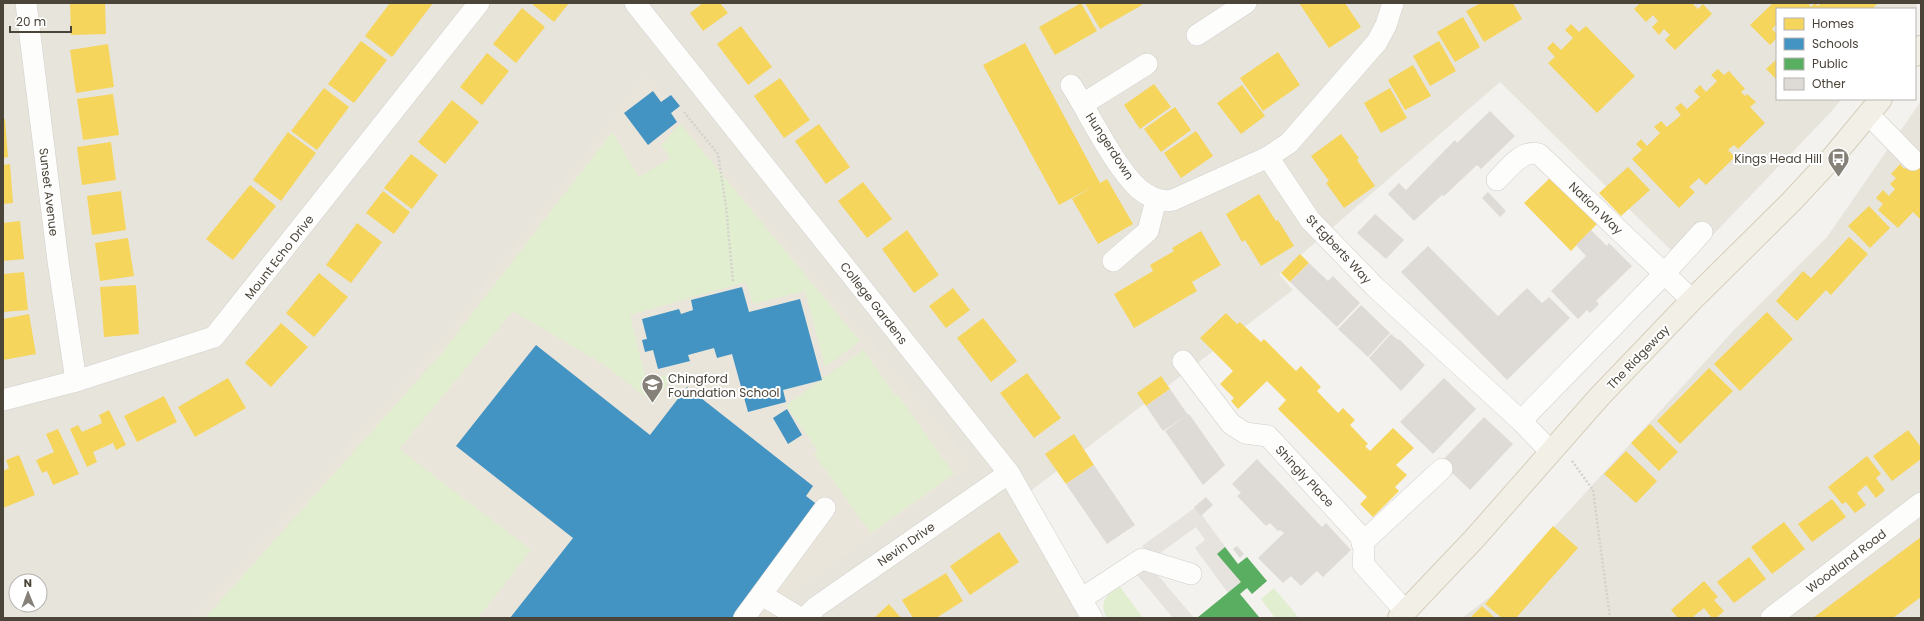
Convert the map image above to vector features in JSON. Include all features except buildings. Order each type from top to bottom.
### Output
[{"type":"main road","name":"The Ridgeway","points":[[1402,615],[1475,538],[1560,455],[1600,396],[1692,300],[1791,202],[1874,107]]},
{"type":"street","name":"Sunset Avenue","points":[[26,3],[58,260],[76,381]]},
{"type":"street","name":"Mount Echo Drive","points":[[3,400],[76,381],[214,338],[479,3]]},
{"type":"street","name":"College Gardens","points":[[635,3],[1009,473],[1092,618]]},
{"type":"street","points":[[1197,35],[1246,3]]},
{"type":"street","points":[[1113,260],[1148,231],[1156,200],[1165,202],[1173,200],[1268,157],[1289,143],[1377,42],[1386,25],[1393,3]]},
{"type":"street","points":[[1083,104],[1147,64]]},
{"type":"street","name":"Hungerdown","points":[[1071,85],[1124,171],[1139,188],[1156,200]]},
{"type":"street","points":[[1874,107],[1913,160]]},
{"type":"street","name":"Nation Way","points":[[1497,180],[1523,155],[1531,151],[1539,154],[1692,300]]},
{"type":"street","name":"St Egberts Way","points":[[1268,157],[1310,220],[1375,288],[1560,455]]},
{"type":"street","points":[[1521,421],[1664,274],[1702,232]]},
{"type":"street","name":"Shingly Place","points":[[1183,361],[1231,424],[1245,433],[1268,436],[1361,537],[1363,564],[1402,615]]},
{"type":"street","points":[[1362,543],[1442,469]]},
{"type":"street","name":"Nevin Drive","points":[[805,618],[816,607],[1009,473]]},
{"type":"street","name":"Woodland Road","points":[[1771,618],[1921,503]]},
{"type":"street","points":[[744,618],[825,508]]},
{"type":"street","points":[[1081,599],[1142,559],[1191,574]]},
{"type":"street","points":[[762,595],[800,618]]},
{"type":"path","points":[[684,112],[718,154],[726,206],[733,282]]},
{"type":"path","points":[[1560,455],[1593,490],[1610,618]]},
{"type":"shaded area","points":[[3,3],[1916,3],[1916,8],[1776,8],[1776,100],[1841,100],[1685,264],[1500,82],[1279,274],[1293,290],[1015,503],[1080,618],[3,618]]},
{"type":"shaded area","name":"Chingford Foundation School","points":[[646,74],[973,465],[801,587],[778,618],[192,618],[437,345]]},
{"type":"shaded area","points":[[1921,101],[1921,618],[1462,618],[1492,595],[1734,330],[1827,237]]},
{"type":"shaded area","points":[[1196,507],[1251,582],[1231,597],[1195,548],[1205,540],[1196,527],[1152,559],[1142,546]]},
{"type":"shaded area","points":[[1145,560],[1194,618],[1173,618],[1133,570]]},
{"type":"green space","points":[[680,124],[860,341],[825,367],[805,291],[753,304],[746,282],[630,315],[646,380],[675,373],[654,403],[603,364],[513,311],[399,449],[531,550],[478,618],[205,618],[442,353],[612,132],[639,177],[671,158],[661,145]]},
{"type":"green space","points":[[863,350],[896,396],[898,395],[954,474],[871,533],[814,454],[818,451],[786,405]]},
{"type":"green space","points":[[1118,584],[1143,618],[1107,618],[1103,608],[1105,600]]},
{"type":"green space","points":[[1274,588],[1299,618],[1275,618],[1261,599]]},
{"type":"place","name":"Kings Head Hill","points":[[1838,178]]},
{"type":"place","name":"Chingford Foundation School","points":[[653,404]]}]
